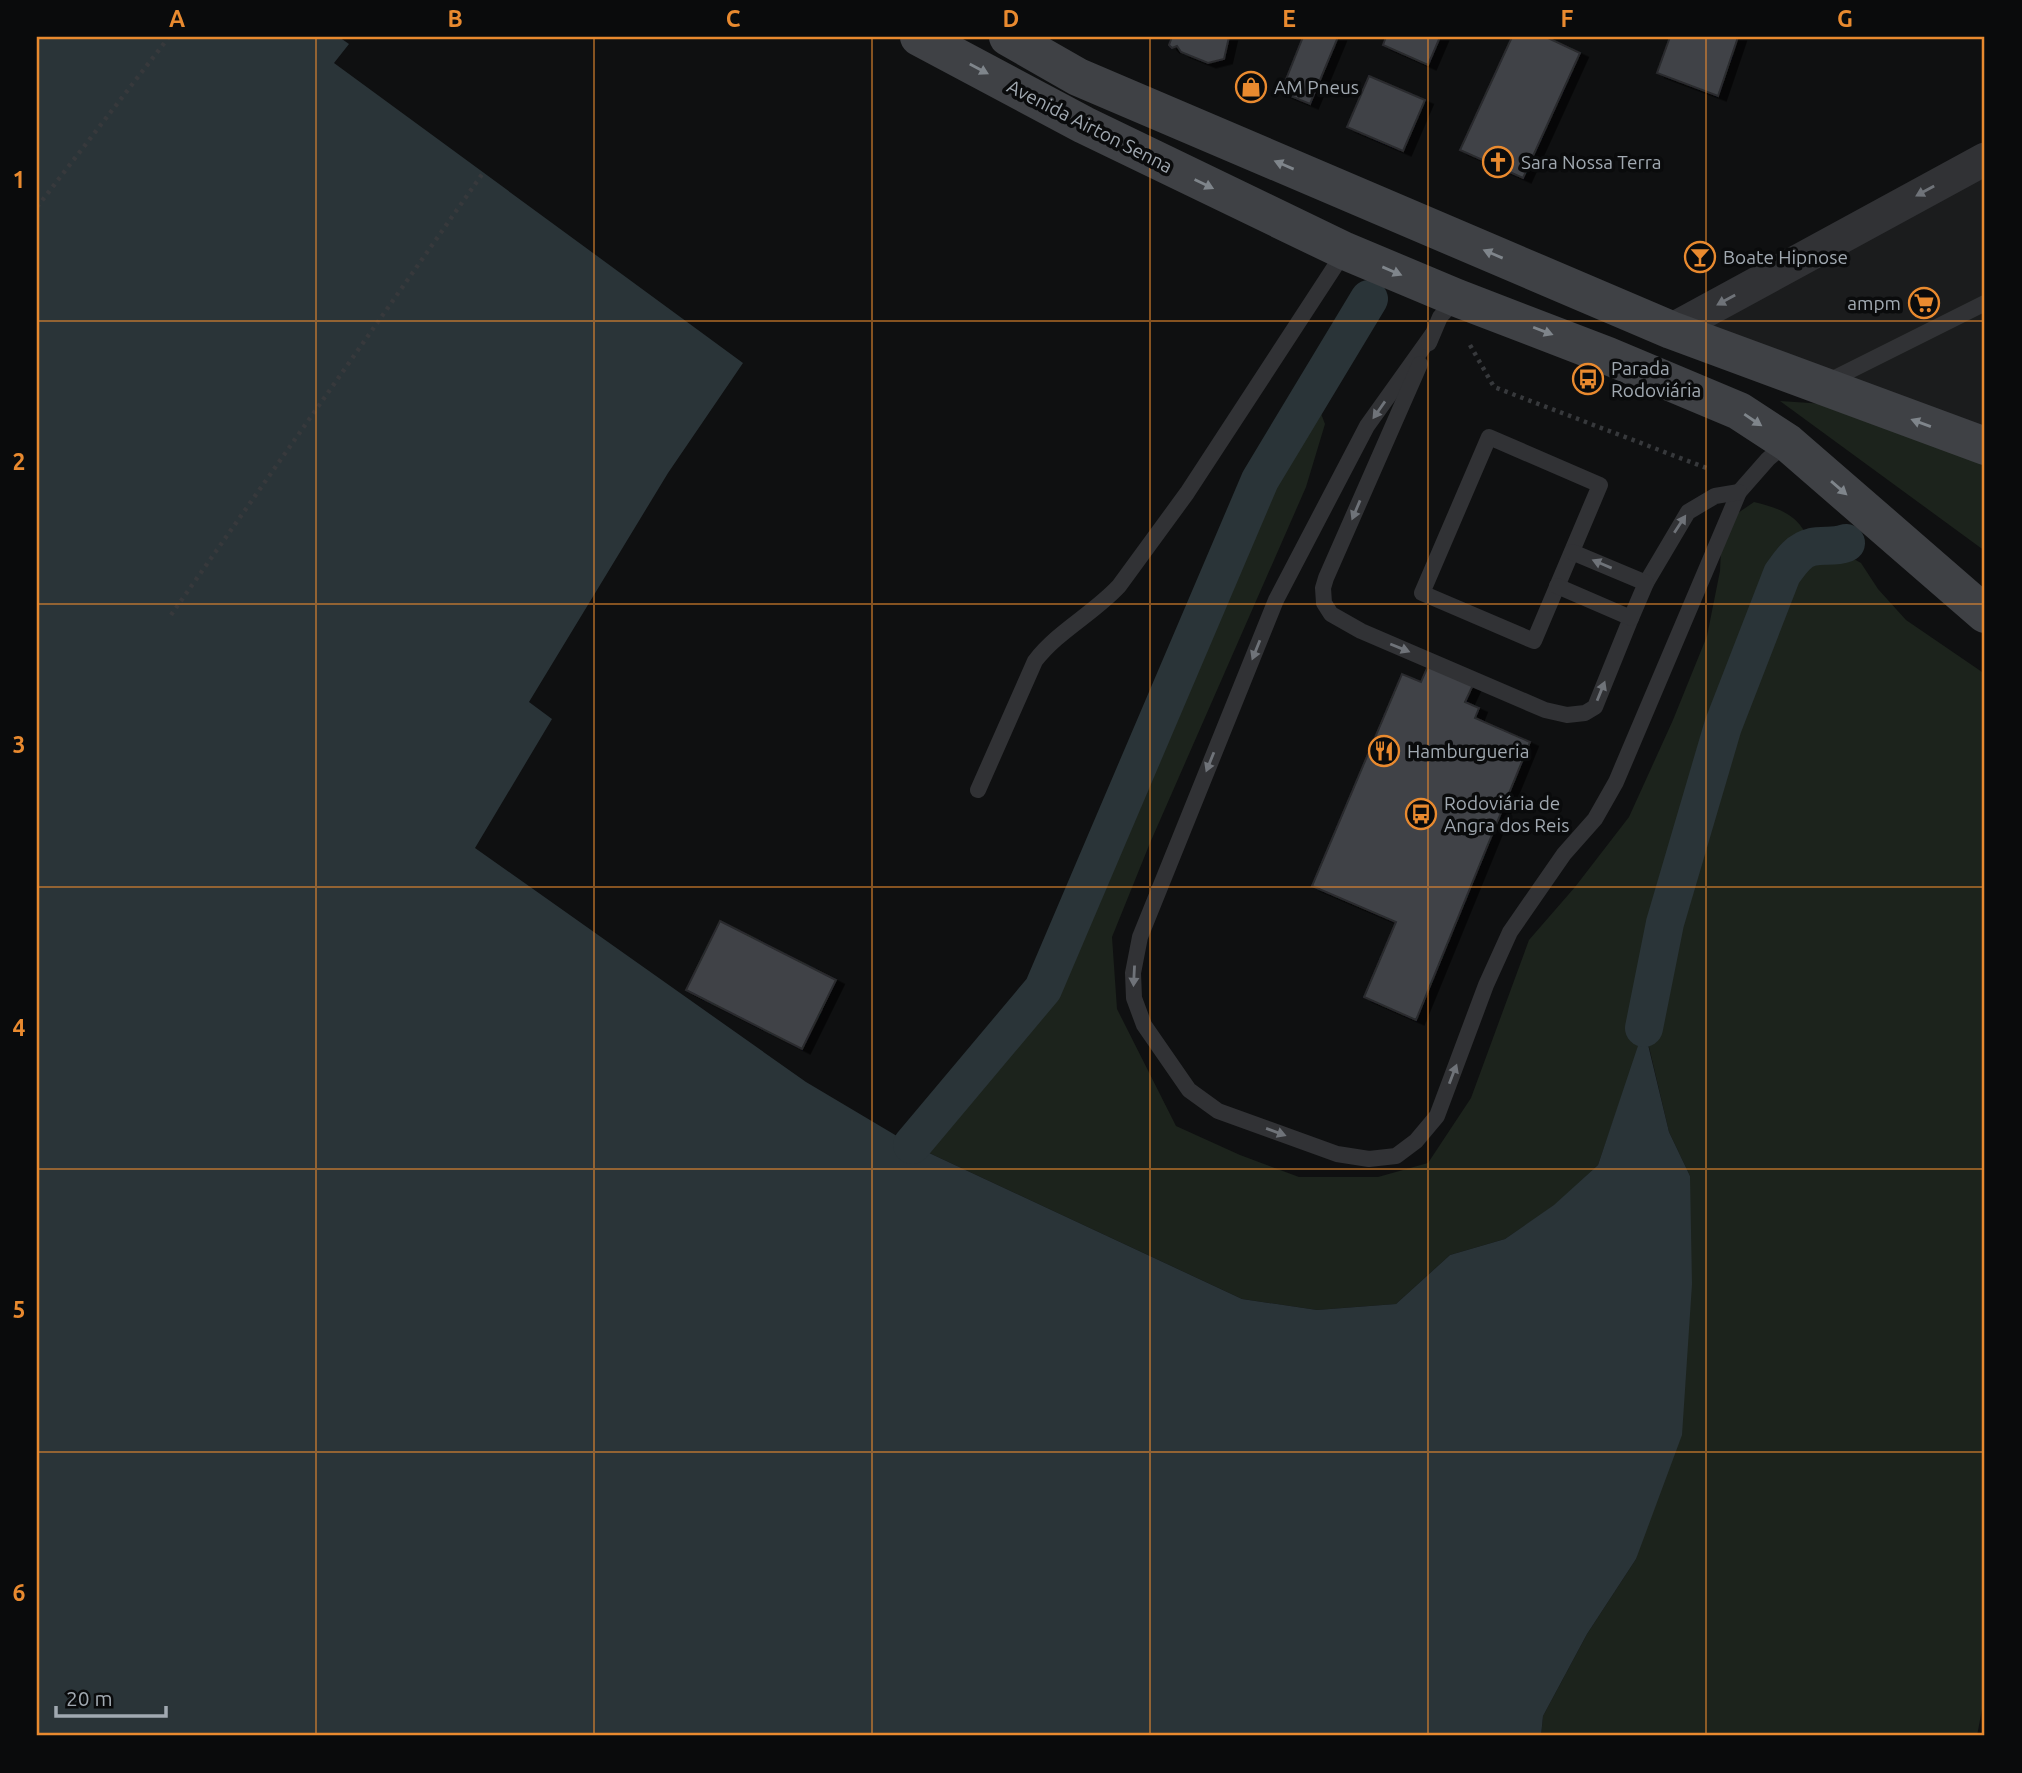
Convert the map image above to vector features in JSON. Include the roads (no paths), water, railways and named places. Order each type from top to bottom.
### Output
[{"type":"main road","name":"Avenida Airton Senna","points":[[919,37],[1084,125],[1345,251],[1730,407],[1788,443],[1985,614]]},
{"type":"main road","points":[[1008,37],[1079,77],[1671,330],[1985,446]]},
{"type":"main road","points":[[1062,37],[1079,77],[1084,125]]},
{"type":"main road","points":[[1457,298],[1498,284],[1516,283],[1535,284],[1601,300]]},
{"type":"street","points":[[1671,330],[1985,159]]},
{"type":"lane","points":[[978,790],[1035,661],[1044,649],[1106,600],[1119,586],[1187,493],[1345,251]]},
{"type":"lane","points":[[1457,298],[1440,317],[1326,578],[1323,589],[1324,603],[1331,614],[1361,631],[1545,710],[1567,715],[1585,713],[1595,707],[1646,583],[1688,512],[1715,496],[1740,492]]},
{"type":"lane","points":[[1820,386],[1985,303]]},
{"type":"lane","points":[[1432,335],[1367,426],[1276,600],[1140,937],[1133,973],[1134,998],[1144,1025],[1189,1090],[1218,1111],[1337,1154],[1369,1159],[1396,1156],[1416,1142],[1437,1116],[1486,985],[1510,932],[1563,854],[1595,819],[1616,782],[1740,492],[1768,459],[1788,443]]},
{"type":"lane","points":[[1489,437],[1600,485],[1572,552],[1534,641],[1422,593],[1489,437]]},
{"type":"lane","points":[[1572,552],[1646,583]]},
{"type":"lane","points":[[1557,586],[1631,618]]},
{"type":"waterway","points":[[912,1145],[1043,989],[1260,480],[1369,299]]},
{"type":"waterway","points":[[1644,1028],[1665,923],[1723,726],[1782,574],[1795,558],[1807,549],[1846,543]]},
{"type":"place","name":"AM Pneus","points":[[1251,87]]},
{"type":"place","name":"Sara Nossa Terra","points":[[1498,162]]},
{"type":"place","name":"Boate Hipnose","points":[[1700,257]]},
{"type":"place","name":"ampm","points":[[1924,303]]},
{"type":"place","name":"Parada Rodoviária","points":[[1588,379]]},
{"type":"place","name":"Hamburgueria","points":[[1384,751]]},
{"type":"place","name":"Rodoviária de Angra dos Reis","points":[[1421,814]]}]
